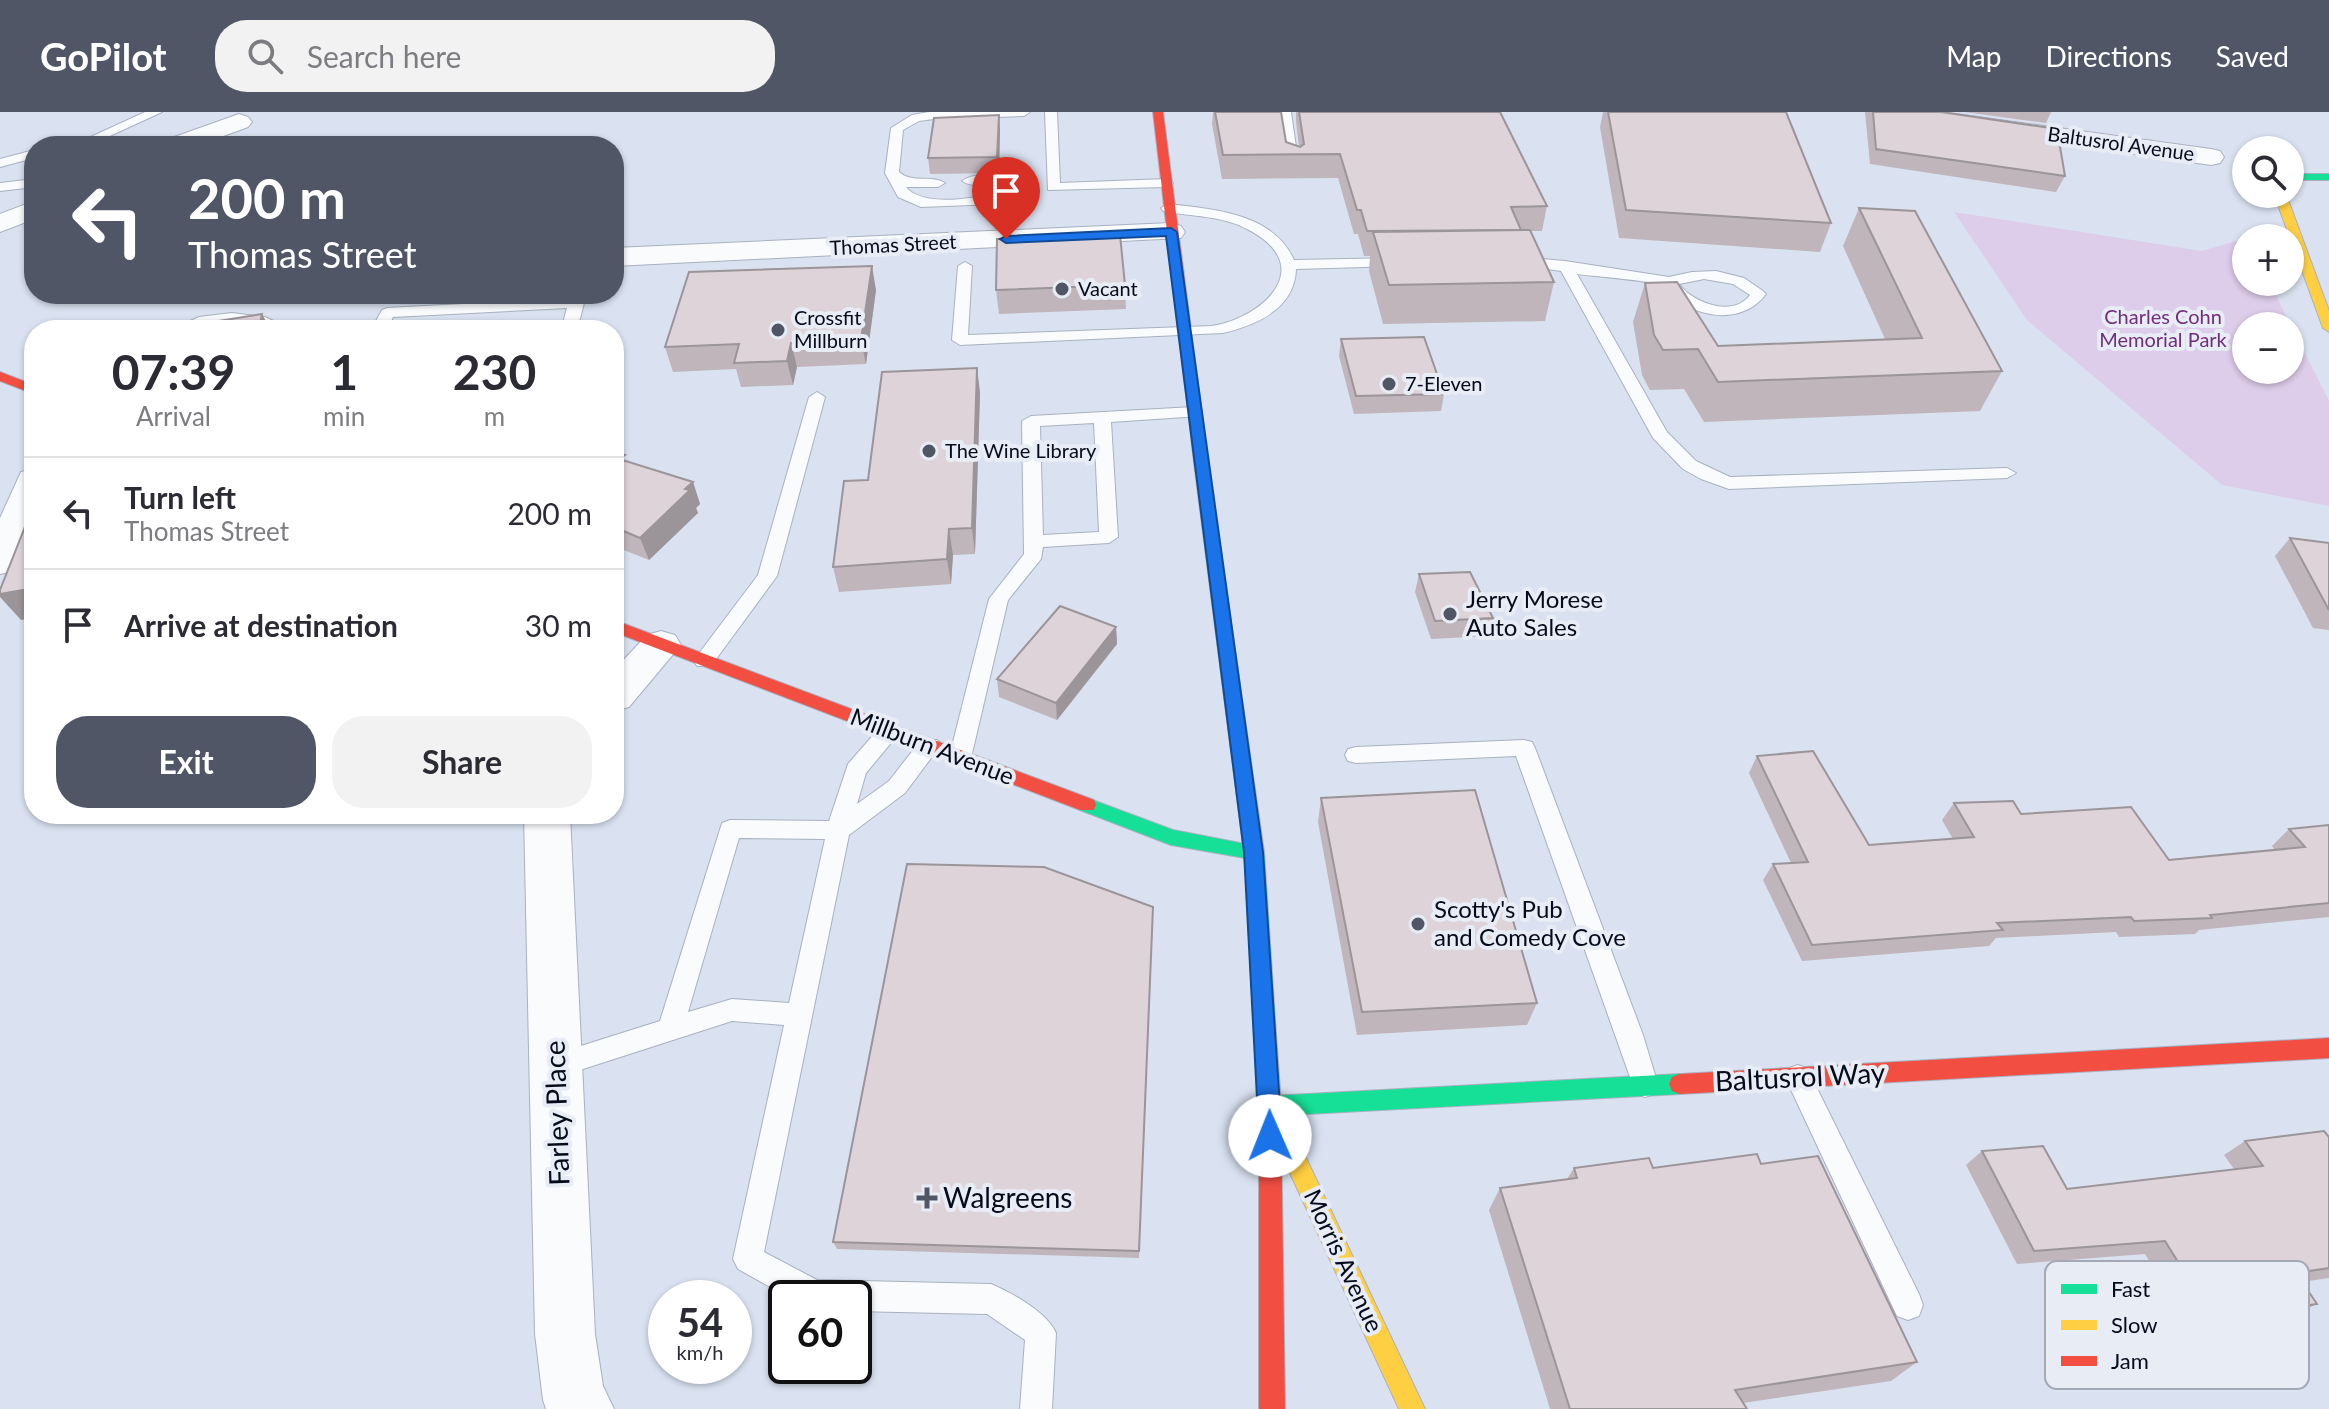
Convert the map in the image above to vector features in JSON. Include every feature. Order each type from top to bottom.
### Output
[{"type":"main road","name":"Morris Avenue","points":[[1158,112],[1194,412],[1254,852],[1270,1106],[1412,1409]]},
{"type":"main road","points":[[2304,177],[2329,177]]},
{"type":"main road","points":[[2285,208],[2329,328]]},
{"type":"main road","points":[[0,376],[24,386]]},
{"type":"main road","name":"Millburn Avenue","points":[[624,630],[1171,837],[1254,852]]},
{"type":"main road","name":"Baltusrol Way","points":[[1270,1106],[2329,1048]]},
{"type":"main road","points":[[1270,1106],[1272,1409]]},
{"type":"street","name":"Baltusrol Avenue","points":[[1888,112],[2118,134],[2211,157]]},
{"type":"street","points":[[197,136],[244,117]]},
{"type":"street","points":[[226,136],[244,117]]},
{"type":"street","name":"Thomas Street","points":[[624,256],[1170,220]]},
{"type":"street","points":[[0,562],[24,504]]},
{"type":"street","points":[[624,685],[661,645]]},
{"type":"street","name":"Farley Place","points":[[547,824],[565,1334],[574,1400],[582,1409]]},
{"type":"lane","points":[[100,136],[156,112]]},
{"type":"lane","points":[[1022,187],[996,200],[926,204],[903,194],[892,173],[897,128],[916,118],[1024,112]]},
{"type":"lane","points":[[1051,112],[1053,187]]},
{"type":"lane","points":[[1285,112],[1294,165]]},
{"type":"lane","points":[[0,163],[24,157]]},
{"type":"lane","points":[[892,173],[904,183],[938,183]]},
{"type":"lane","points":[[969,181],[996,180],[1022,187],[1166,183]]},
{"type":"lane","points":[[0,187],[24,184]]},
{"type":"lane","points":[[965,266],[960,340],[1185,332],[1229,327],[1266,311],[1283,290],[1288,265],[1283,251],[1272,239],[1241,220],[1222,214],[1170,220]]},
{"type":"lane","points":[[1493,260],[1565,265],[1670,282],[1691,274],[1711,275],[1749,285],[1758,294],[1754,303],[1744,310],[1726,311],[1688,300],[1674,292],[1670,282]]},
{"type":"lane","points":[[1288,265],[1417,262]]},
{"type":"lane","points":[[1565,265],[1659,434],[1679,459],[1696,472],[1729,483],[2007,473]]},
{"type":"lane","points":[[384,320],[387,313],[557,304]]},
{"type":"lane","points":[[216,320],[243,316],[255,320]]},
{"type":"lane","points":[[704,661],[767,576],[817,397]]},
{"type":"lane","points":[[960,758],[999,599],[1030,563],[1035,542],[1031,421],[1194,412]]},
{"type":"lane","points":[[1035,542],[1109,537],[1102,416]]},
{"type":"lane","points":[[890,731],[856,770],[838,830],[748,1259],[814,1295],[991,1299],[1041,1333],[1036,1409]]},
{"type":"lane","points":[[670,1030],[730,829],[838,830],[897,787],[929,746]]},
{"type":"lane","points":[[1356,755],[1524,748],[1630,1035],[1645,1085]]},
{"type":"lane","points":[[555,1066],[732,1010],[799,1015]]},
{"type":"lane","points":[[1798,1077],[1908,1305]]},
{"type":"green space","name":"Charles Cohn Memorial Park","points":[[1954,212],[2202,251],[2232,242],[2232,296],[2277,296],[2284,312],[2232,312],[2232,384],[2304,384],[2304,352],[2329,401],[2329,506],[2222,485],[2027,320]]},
{"type":"building","points":[[1215,112],[1281,112],[1286,142],[1300,147],[1304,144],[1299,112],[1500,112],[1547,206],[1511,207],[1521,230],[1367,231],[1361,210],[1357,210],[1340,154],[1223,155]]},
{"type":"building","points":[[1608,112],[1786,112],[1831,223],[1626,210]]},
{"type":"building","points":[[1873,112],[1941,112],[2057,129],[2065,176],[1876,149]]},
{"type":"building","points":[[999,115],[997,157],[928,158],[934,118]]},
{"type":"building","points":[[1859,208],[1915,211],[2002,371],[1718,382],[1698,349],[1663,350],[1654,335],[1645,283],[1677,282],[1718,346],[1922,338]]},
{"type":"building","points":[[1530,230],[1554,282],[1389,285],[1373,232]]},
{"type":"building","points":[[1120,235],[1125,285],[996,290],[997,239]]},
{"type":"building","name":"Crossfit Millburn","points":[[872,266],[861,340],[791,343],[787,361],[734,363],[739,344],[665,347],[689,272]]},
{"type":"building","points":[[262,314],[261,320],[224,320]]},
{"type":"building","name":"7-Eleven","points":[[1424,337],[1444,394],[1356,396],[1341,339]]},
{"type":"building","name":"The Wine Library","points":[[977,368],[972,528],[949,529],[947,559],[833,567],[844,481],[868,480],[882,372]]},
{"type":"building","points":[[624,461],[693,482],[685,489],[690,490],[640,538],[624,531]]},
{"type":"building","points":[[24,529],[24,590],[0,594]]},
{"type":"building","points":[[2290,538],[2329,543],[2329,610]]},
{"type":"building","points":[[1470,572],[1493,618],[1435,621],[1419,574]]},
{"type":"building","points":[[1060,606],[1116,627],[1056,703],[997,679]]},
{"type":"building","points":[[1813,751],[1869,845],[1974,837],[1954,803],[2013,801],[2021,814],[2131,807],[2169,860],[2305,847],[2289,829],[2329,825],[2329,903],[2210,915],[2212,918],[2134,921],[2131,917],[1997,923],[2003,930],[1812,945],[1773,864],[1808,862],[1757,756]]},
{"type":"building","name":"Scotty's Pub and Comedy Cove","points":[[1475,790],[1537,1003],[1362,1012],[1321,798]]},
{"type":"building","name":"Walgreens","points":[[907,864],[1044,867],[1153,907],[1139,1251],[833,1242]]},
{"type":"building","points":[[2324,1131],[2329,1137],[2329,1268],[2309,1271],[2309,1261],[2177,1261],[2165,1241],[2034,1251],[1982,1151],[2043,1146],[2067,1189],[2263,1166],[2245,1141]]},
{"type":"building","points":[[1757,1154],[1761,1164],[1818,1156],[1917,1362],[1735,1390],[1747,1409],[1570,1409],[1500,1188],[1577,1178],[1574,1168],[1649,1158],[1653,1168]]},
{"type":"building","points":[[2309,1292],[2317,1304],[2309,1305]]},
{"type":"traffic: fast","points":[[2304,177],[2329,177]]},
{"type":"traffic: fast","points":[[1087,805],[1171,837],[1254,852],[1265,1034]]},
{"type":"traffic: fast","points":[[1270,1106],[1680,1084]]},
{"type":"traffic: slow","points":[[2285,208],[2329,328]]},
{"type":"traffic: slow","points":[[1201,462],[1254,852]]},
{"type":"traffic: slow","points":[[1265,1034],[1270,1106],[1412,1409]]},
{"type":"traffic: jam","points":[[1158,112],[1201,462]]},
{"type":"traffic: jam","points":[[0,376],[24,386]]},
{"type":"traffic: jam","points":[[624,630],[1087,805]]},
{"type":"traffic: jam","points":[[1680,1084],[2329,1048]]},
{"type":"traffic: jam","points":[[1270,1120],[1272,1409]]},
{"type":"place","name":"Vacant","points":[[1062,289]]},
{"type":"place","name":"Crossfit Millburn","points":[[778,330]]},
{"type":"place","name":"7-Eleven","points":[[1389,384]]},
{"type":"place","name":"The Wine Library","points":[[929,451]]},
{"type":"place","name":"Jerry Morese Auto Sales","points":[[1450,614]]},
{"type":"place","name":"Scotty's Pub and Comedy Cove","points":[[1418,924]]},
{"type":"place","name":"Walgreens","points":[[927,1198]]},
{"type":"route","points":[[1006,239],[1171,232],[1254,852],[1270,1136]]}]
